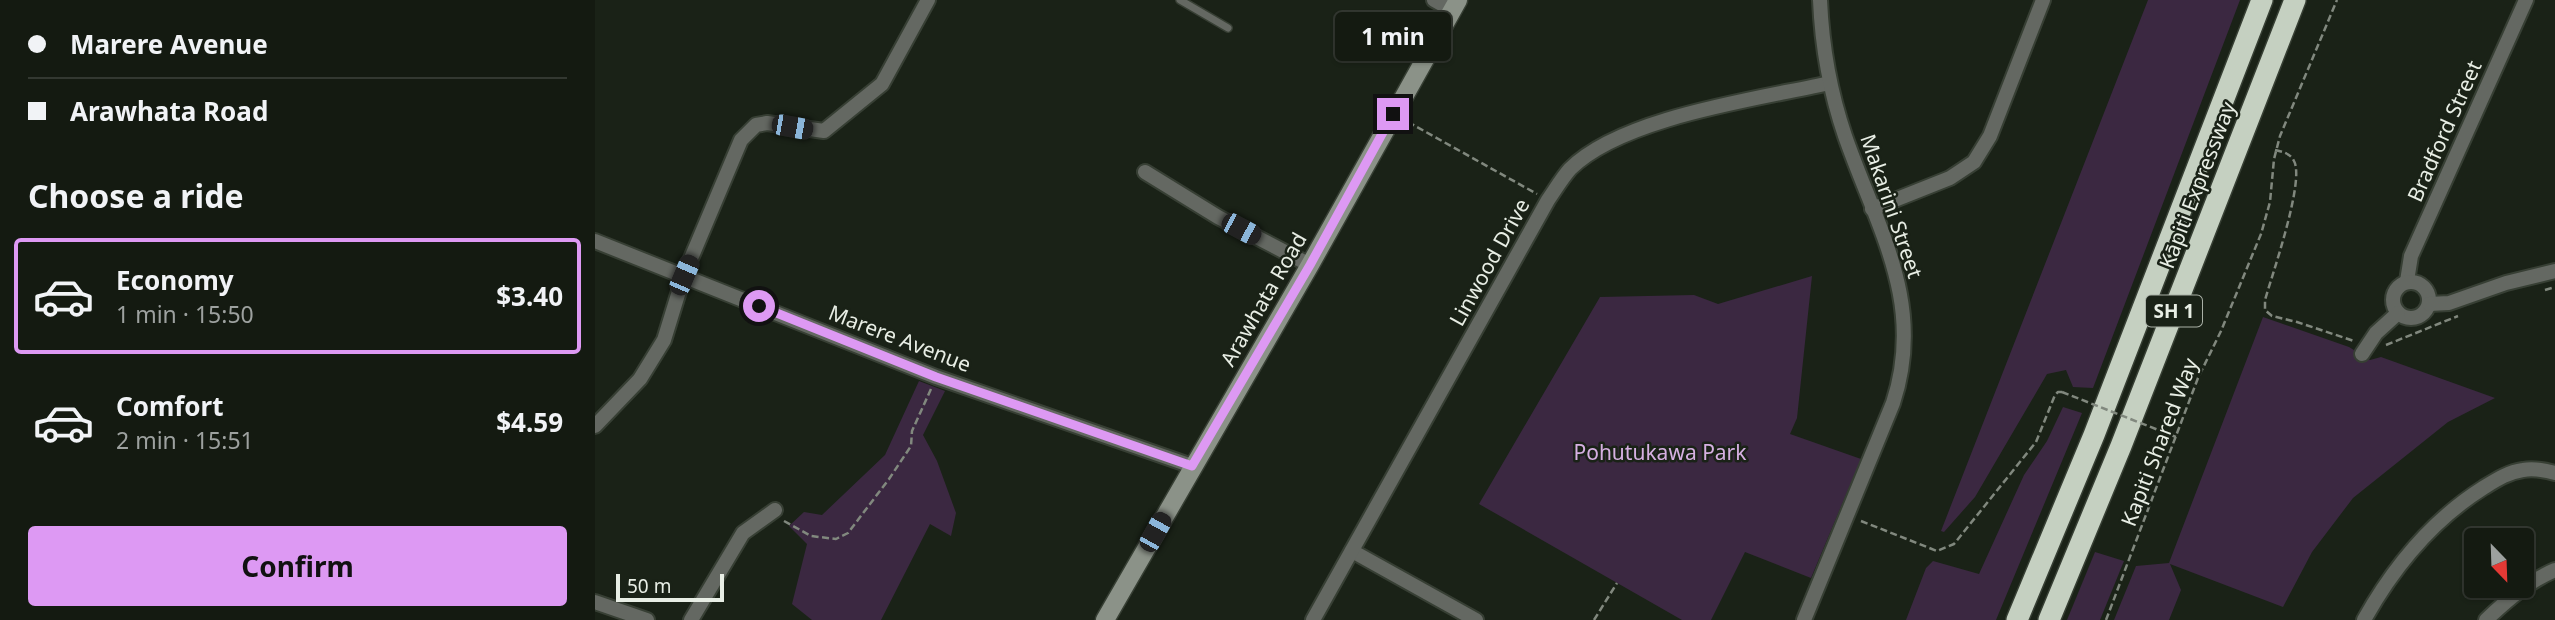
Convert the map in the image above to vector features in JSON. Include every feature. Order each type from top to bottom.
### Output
[{"type":"highway","name":"Kāpiti Expressway","points":[[2017,620],[2104,409],[2262,0]]},
{"type":"highway","name":"Kāpiti Expressway","points":[[2049,620],[2121,446],[2294,0]]},
{"type":"main road","name":"Arawhata Road","points":[[1105,620],[1310,265],[1455,5]]},
{"type":"street","points":[[595,426],[640,379],[664,340],[684,275],[741,141],[756,125],[767,123],[824,131],[882,85],[928,0]]},
{"type":"street","points":[[1434,0],[1455,5]]},
{"type":"street","name":"Makarini Street","points":[[1804,620],[1893,403],[1900,381],[1904,352],[1904,315],[1898,277],[1845,135],[1830,83],[1820,0]]},
{"type":"street","points":[[1873,209],[1950,178],[1974,162],[1990,136],[2043,0]]},
{"type":"street","name":"Bradford Street","points":[[2398,313],[2394,307],[2393,293],[2407,281],[2411,256],[2526,0]]},
{"type":"street","name":"Linwood Drive","points":[[1313,620],[1548,200],[1569,170],[1585,157],[1659,121],[1830,83]]},
{"type":"street","points":[[1145,172],[1218,217],[1310,265]]},
{"type":"street","name":"Marere Avenue","points":[[595,241],[936,377],[1192,466]]},
{"type":"street","points":[[2429,304],[2449,303],[2506,282],[2555,271]]},
{"type":"street","points":[[2361,349],[2398,313],[2403,317],[2422,315],[2429,304],[2427,290],[2423,285],[2407,281]]},
{"type":"street","points":[[2364,620],[2399,564],[2457,505],[2503,476],[2521,470],[2555,472]]},
{"type":"street","points":[[691,620],[743,533],[771,512]]},
{"type":"street","points":[[1352,551],[1476,620]]},
{"type":"street","points":[[2486,620],[2512,597],[2555,569]]},
{"type":"street","points":[[595,601],[647,620]]},
{"type":"lane","points":[[1180,0],[1228,28]]},
{"type":"path","name":"Kapiti Shared Way","points":[[2106,620],[2198,378],[2221,331],[2261,234],[2270,202],[2275,150],[2337,0]]},
{"type":"path","points":[[1393,114],[1548,200]]},
{"type":"path","points":[[2275,150],[2292,158],[2297,173],[2290,214],[2265,300],[2265,310],[2272,316],[2297,322],[2361,349]]},
{"type":"path","points":[[2536,292],[2555,288]]},
{"type":"path","points":[[2380,349],[2463,314]]},
{"type":"path","points":[[771,512],[811,537],[836,539],[848,533],[911,446],[912,431],[936,377]]},
{"type":"path","points":[[1847,516],[1937,551],[1954,544],[2036,442],[2057,392],[2176,437]]},
{"type":"path","points":[[1594,620],[1618,583]]},
{"type":"green space","points":[[2148,0],[2240,0],[2093,388],[2073,387],[2066,370],[2047,374],[1975,497],[1944,532],[1941,531]]},
{"type":"green space","name":"Pohutukawa Park","points":[[1812,276],[1797,418],[1790,434],[1861,459],[1811,578],[1745,552],[1711,620],[1682,620],[1479,504],[1600,297],[1694,295],[1718,304]]},
{"type":"green space","points":[[2263,317],[2349,347],[2370,360],[2381,357],[2495,398],[2448,422],[2353,498],[2312,552],[2283,607],[2170,564],[2181,590],[2169,620],[2114,620],[2136,566],[2169,563]]},
{"type":"green space","points":[[919,381],[945,391],[923,435],[937,461],[956,513],[951,536],[930,524],[881,620],[812,620],[792,604],[807,544],[789,526],[804,512],[822,515],[885,455]]},
{"type":"green space","points":[[2063,407],[2082,413],[1996,620],[1906,620],[1926,568],[1933,561],[1979,574],[2024,475],[2047,441]]},
{"type":"green space","points":[[2095,552],[2124,561],[2100,620],[2067,620]]},
{"type":"route","points":[[759,306],[936,377],[1192,466],[1310,265],[1393,114]]}]
